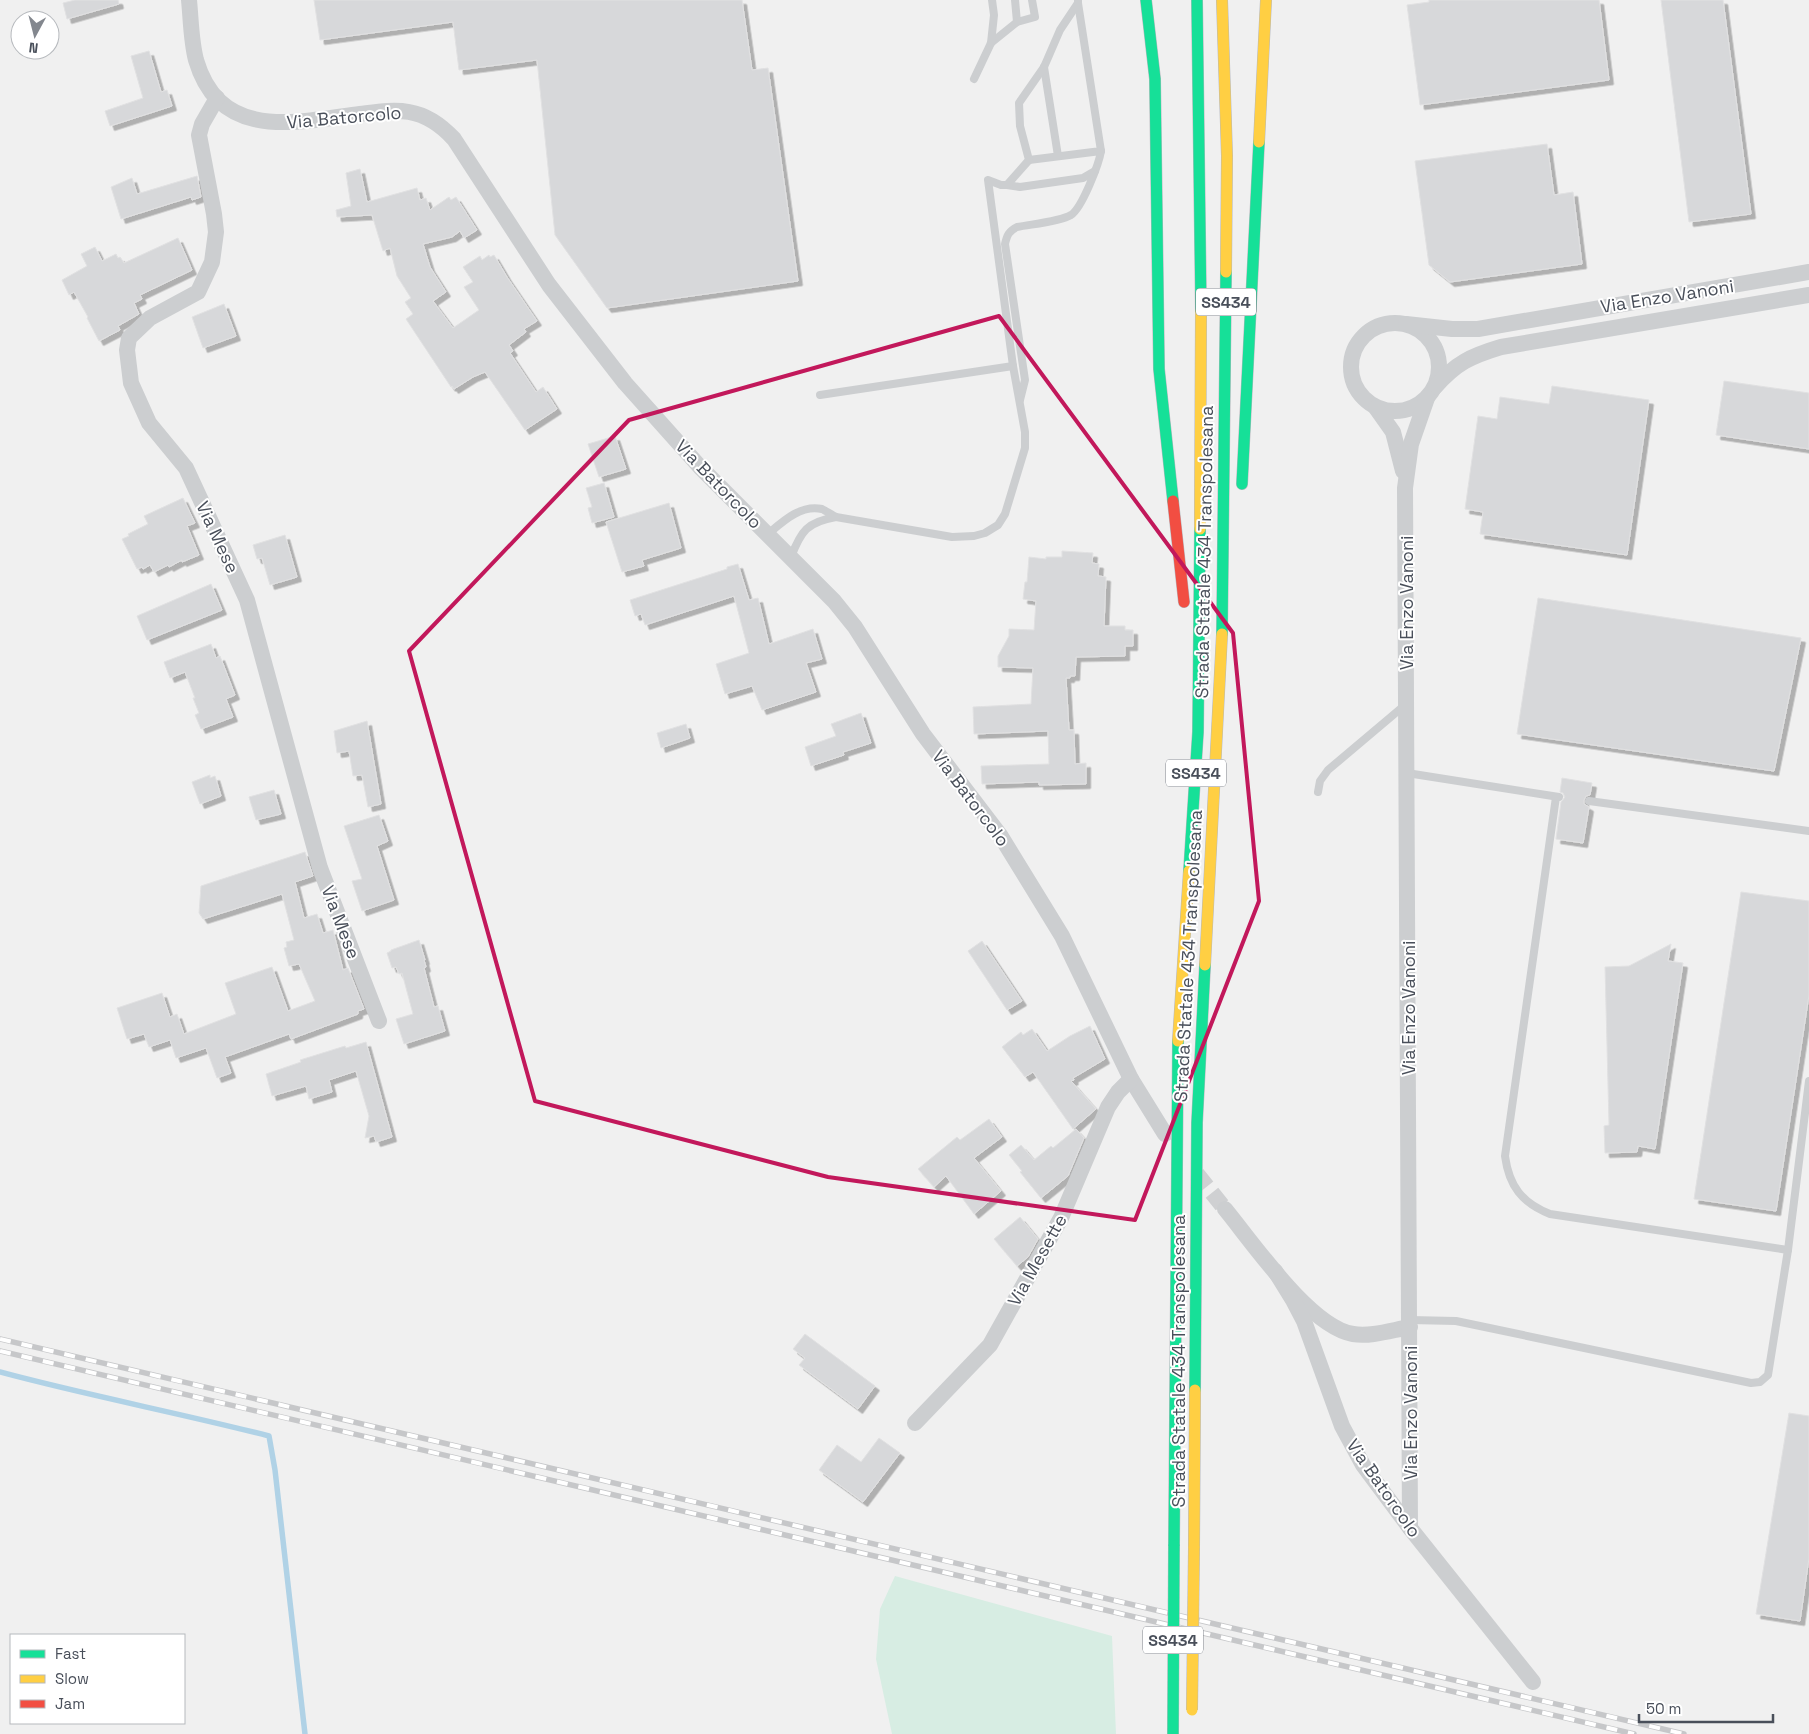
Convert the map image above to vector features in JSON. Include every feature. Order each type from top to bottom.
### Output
[{"type":"highway","points":[[1146,0],[1155,79],[1159,369],[1185,614]]},
{"type":"highway","name":"Strada Statale 434 Transpolesana","points":[[1173,1734],[1177,1063],[1198,732],[1201,351],[1197,0]]},
{"type":"highway","name":"Strada Statale 434 Transpolesana","points":[[1192,1724],[1197,1123],[1224,604],[1227,156],[1222,0]]},
{"type":"highway","points":[[1242,492],[1266,0]]},
{"type":"highway","points":[[1224,604],[1233,589]]},
{"type":"highway","points":[[1188,634],[1198,732]]},
{"type":"street","name":"Via Batorcolo","points":[[189,0],[196,61],[206,84],[217,98],[234,112],[258,121],[290,122],[402,110],[421,115],[440,126],[461,148],[554,292],[625,383],[700,467],[834,601],[855,627],[923,734],[1000,835],[1062,936],[1131,1080],[1165,1134]]},
{"type":"street","name":"Via Mese","points":[[217,98],[202,124],[199,135],[216,232],[212,262],[198,292],[150,318],[130,338],[127,350],[131,382],[148,422],[186,468],[247,600],[320,868],[379,1021]]},
{"type":"street","name":"Via Enzo Vanoni","points":[[1809,272],[1478,329],[1452,329],[1393,323],[1378,326],[1366,333],[1356,345],[1351,358],[1350,373],[1355,387],[1364,400],[1376,408],[1390,412],[1405,411],[1417,406],[1448,372],[1463,361],[1481,353],[1502,347],[1809,295]]},
{"type":"street","name":"Via Enzo Vanoni","points":[[1405,488],[1411,444],[1439,375],[1436,349],[1418,329],[1406,324]]},
{"type":"street","name":"Via Enzo Vanoni","points":[[1376,408],[1393,432],[1402,466],[1405,488],[1410,1528]]},
{"type":"street","name":"Via Mesette","points":[[915,1423],[990,1345],[1061,1218],[1108,1107],[1118,1092],[1131,1080]]},
{"type":"street","name":"Via Batorcolo","points":[[1225,1209],[1275,1271],[1308,1308],[1334,1328],[1351,1334],[1361,1335],[1410,1324]]},
{"type":"street","name":"Via Batorcolo","points":[[1275,1271],[1304,1321],[1342,1426],[1363,1465],[1410,1528],[1534,1682]]},
{"type":"lane","points":[[974,79],[991,44],[994,15],[992,0]]},
{"type":"lane","points":[[1015,0],[1017,22]]},
{"type":"lane","points":[[991,44],[1017,22],[1035,17],[1032,0]]},
{"type":"lane","points":[[1029,160],[1020,126],[1019,103],[1044,67],[1060,30],[1078,1]]},
{"type":"lane","points":[[1020,402],[1025,380],[1005,244],[1007,236],[1010,230],[1017,227],[1065,218],[1073,214],[1100,160],[1101,151],[1078,1]]},
{"type":"lane","points":[[1044,67],[1058,156]]},
{"type":"lane","points":[[1007,185],[1029,160],[1101,151]]},
{"type":"lane","points":[[791,557],[798,538],[806,528],[823,519],[836,517],[952,537],[974,536],[985,533],[998,525],[1005,514],[1025,448],[1025,432],[1013,366],[988,180],[1001,185],[1020,187],[1083,178],[1095,171]]},
{"type":"lane","points":[[820,395],[1013,366]]},
{"type":"lane","points":[[768,534],[793,514],[809,509],[822,509],[836,517]]},
{"type":"lane","points":[[1318,792],[1320,781],[1328,770],[1407,703]]},
{"type":"lane","points":[[1407,773],[1557,797],[1505,1156],[1507,1172],[1513,1185],[1525,1199],[1538,1209],[1550,1214],[1788,1250]]},
{"type":"lane","points":[[1589,801],[1809,831]]},
{"type":"lane","points":[[1410,1324],[1456,1321],[1751,1383],[1760,1382],[1768,1375],[1788,1250],[1809,1080]]},
{"type":"highlighted area","points":[[999,316],[1233,633],[1259,901],[1135,1220],[828,1177],[535,1101],[409,651],[629,420]]},
{"type":"green space","points":[[895,1576],[1112,1636],[1116,1734],[892,1734],[876,1659],[880,1609]]},
{"type":"building","points":[[75,0],[118,0],[119,4],[67,19],[63,3]]},
{"type":"building","points":[[314,0],[742,0],[752,70],[768,68],[798,281],[607,308],[555,235],[537,60],[459,70],[453,22],[320,40]]},
{"type":"building","points":[[1429,0],[1599,0],[1609,80],[1420,105],[1407,5],[1429,2]]},
{"type":"building","points":[[1661,0],[1723,0],[1751,214],[1689,222]]},
{"type":"building","points":[[149,51],[161,92],[167,90],[172,106],[110,126],[105,111],[143,98],[131,56]]},
{"type":"building","points":[[1547,144],[1554,195],[1573,192],[1582,264],[1450,282],[1429,265],[1415,161]]},
{"type":"building","points":[[360,169],[367,202],[417,188],[420,200],[426,198],[430,210],[449,197],[451,200],[456,197],[477,230],[464,238],[460,231],[452,237],[423,244],[430,267],[446,292],[433,301],[453,328],[479,310],[464,287],[473,282],[463,267],[480,256],[482,260],[489,255],[490,257],[494,255],[537,321],[524,329],[526,332],[509,345],[513,351],[510,353],[536,392],[543,387],[557,409],[525,430],[485,372],[454,389],[451,387],[406,319],[413,314],[405,302],[411,298],[397,276],[390,248],[383,251],[372,215],[337,217],[336,210],[351,206],[346,173]]},
{"type":"building","points":[[197,176],[201,197],[192,200],[191,197],[121,219],[111,187],[132,178],[137,194]]},
{"type":"building","points":[[178,238],[192,270],[140,295],[142,299],[134,303],[139,314],[118,326],[120,330],[99,341],[74,292],[69,295],[62,280],[87,266],[81,254],[95,247],[102,261],[116,254],[124,263]]},
{"type":"building","points":[[224,304],[236,336],[203,348],[192,317]]},
{"type":"building","points":[[1724,381],[1809,393],[1809,449],[1716,435]]},
{"type":"building","points":[[1552,386],[1649,400],[1627,555],[1480,534],[1483,512],[1465,509],[1478,416],[1497,419],[1500,397],[1549,404]]},
{"type":"building","points":[[615,436],[626,469],[599,477],[588,444]]},
{"type":"building","points":[[604,483],[614,517],[592,523],[588,508],[592,507],[586,488]]},
{"type":"building","points":[[183,498],[195,523],[187,526],[199,555],[182,562],[182,560],[169,567],[168,565],[154,572],[150,565],[143,569],[142,567],[137,569],[122,539],[148,524],[144,516]]},
{"type":"building","points":[[669,503],[681,548],[642,560],[644,566],[622,572],[606,522]]},
{"type":"building","points":[[285,535],[297,577],[270,585],[262,558],[257,559],[253,545]]},
{"type":"building","points":[[1062,551],[1093,553],[1092,563],[1099,564],[1098,576],[1106,577],[1104,626],[1125,626],[1125,630],[1133,630],[1133,646],[1125,646],[1125,656],[1076,657],[1075,676],[1066,678],[1069,730],[1074,730],[1075,764],[1086,763],[1086,784],[1039,785],[1039,782],[982,784],[981,766],[1049,764],[1048,731],[974,734],[973,707],[1031,704],[1033,668],[998,667],[998,656],[1009,636],[1009,629],[1034,630],[1036,601],[1023,599],[1025,582],[1027,582],[1029,557],[1046,559],[1046,557],[1062,557]]},
{"type":"building","points":[[738,564],[749,600],[758,598],[769,644],[813,629],[822,659],[806,663],[816,692],[762,710],[752,686],[725,694],[716,664],[749,653],[734,596],[645,625],[641,614],[635,616],[630,600]]},
{"type":"building","points":[[211,584],[222,610],[147,640],[137,616]]},
{"type":"building","points":[[1538,598],[1801,638],[1774,771],[1517,734]]},
{"type":"building","points":[[211,644],[216,658],[220,656],[235,695],[226,699],[233,717],[201,729],[195,715],[199,713],[193,698],[195,698],[185,672],[170,678],[164,662]]},
{"type":"building","points":[[861,713],[871,743],[843,752],[844,755],[811,766],[805,747],[836,736],[831,724]]},
{"type":"building","points":[[367,721],[381,804],[368,807],[362,775],[353,776],[349,751],[337,753],[334,731]]},
{"type":"building","points":[[686,724],[690,738],[661,748],[657,733]]},
{"type":"building","points":[[210,775],[210,778],[215,776],[221,796],[200,804],[192,782]]},
{"type":"building","points":[[1562,778],[1592,783],[1590,795],[1586,796],[1584,800],[1584,804],[1589,807],[1583,843],[1556,839],[1561,802],[1565,797],[1560,792]]},
{"type":"building","points":[[274,790],[281,814],[256,820],[249,797]]},
{"type":"building","points":[[379,815],[388,841],[377,846],[394,900],[362,911],[352,881],[362,879],[344,826]]},
{"type":"building","points":[[305,852],[313,876],[295,882],[304,918],[317,914],[323,933],[333,930],[343,970],[348,968],[364,1009],[358,1011],[358,1014],[291,1039],[289,1034],[225,1057],[231,1073],[217,1078],[206,1048],[176,1058],[170,1040],[149,1047],[144,1034],[127,1039],[117,1008],[162,993],[170,1017],[177,1014],[184,1034],[236,1014],[225,983],[272,967],[288,1011],[315,1001],[299,964],[289,966],[284,948],[287,947],[286,942],[294,940],[282,894],[203,919],[199,913],[201,886]]},
{"type":"building","points":[[1741,892],[1809,901],[1809,995],[1776,1211],[1694,1199]]},
{"type":"building","points":[[419,940],[434,1007],[438,1006],[445,1031],[404,1044],[396,1019],[413,1014],[402,973],[399,974],[396,967],[392,968],[387,953]]},
{"type":"building","points":[[982,941],[1022,1001],[1007,1010],[968,951]]},
{"type":"building","points":[[1671,944],[1668,961],[1683,963],[1655,1149],[1638,1146],[1637,1152],[1605,1153],[1604,1126],[1609,1125],[1605,967],[1629,966]]},
{"type":"building","points":[[1090,1026],[1105,1059],[1071,1081],[1096,1109],[1073,1129],[1033,1072],[1025,1077],[1002,1047],[1021,1032],[1023,1035],[1032,1029],[1047,1051]]},
{"type":"building","points":[[366,1042],[392,1137],[376,1142],[374,1136],[365,1138],[369,1116],[356,1071],[329,1080],[332,1092],[309,1099],[306,1086],[272,1096],[266,1074],[301,1062],[300,1060],[345,1046],[346,1048]]},
{"type":"building","points":[[989,1119],[1002,1137],[974,1158],[1001,1191],[974,1214],[946,1176],[934,1187],[918,1169],[957,1137],[960,1140]]},
{"type":"building","points":[[1076,1129],[1084,1138],[1068,1176],[1041,1198],[1009,1155],[1021,1145],[1034,1160],[1051,1146],[1053,1148]]},
{"type":"building","points":[[1020,1217],[1038,1239],[1028,1257],[1017,1266],[994,1239]]},
{"type":"building","points":[[805,1334],[875,1386],[858,1409],[799,1365],[805,1358],[793,1349]]},
{"type":"building","points":[[1789,1413],[1809,1416],[1809,1558],[1800,1621],[1756,1614]]},
{"type":"building","points":[[879,1438],[900,1453],[863,1502],[819,1470],[837,1445],[861,1462]]},
{"type":"waterway","points":[[0,1372],[269,1436],[275,1470],[305,1734]]},
{"type":"tunnel","points":[[1197,1174],[1225,1209]]},
{"type":"railway","points":[[0,1339],[1684,1734]]},
{"type":"railway","points":[[0,1351],[1634,1734]]},
{"type":"traffic: fast","points":[[1146,0],[1155,79],[1159,369],[1173,501]]},
{"type":"traffic: fast","points":[[1197,0],[1201,311]]},
{"type":"traffic: fast","points":[[1242,484],[1259,142]]},
{"type":"traffic: fast","points":[[1222,634],[1226,272]]},
{"type":"traffic: fast","points":[[1189,871],[1198,732],[1200,529]]},
{"type":"traffic: fast","points":[[1195,1390],[1197,1123],[1205,965]]},
{"type":"traffic: fast","points":[[1174,1546],[1178,1041]]},
{"type":"traffic: fast","points":[[1173,1734],[1174,1546]]},
{"type":"traffic: slow","points":[[1222,0],[1227,156],[1226,272]]},
{"type":"traffic: slow","points":[[1259,142],[1266,0]]},
{"type":"traffic: slow","points":[[1200,529],[1201,311]]},
{"type":"traffic: slow","points":[[1205,965],[1222,634]]},
{"type":"traffic: slow","points":[[1178,1041],[1189,871]]},
{"type":"traffic: slow","points":[[1194,1548],[1195,1390]]},
{"type":"traffic: slow","points":[[1192,1710],[1194,1548]]},
{"type":"traffic: jam","points":[[1173,501],[1184,602]]}]
